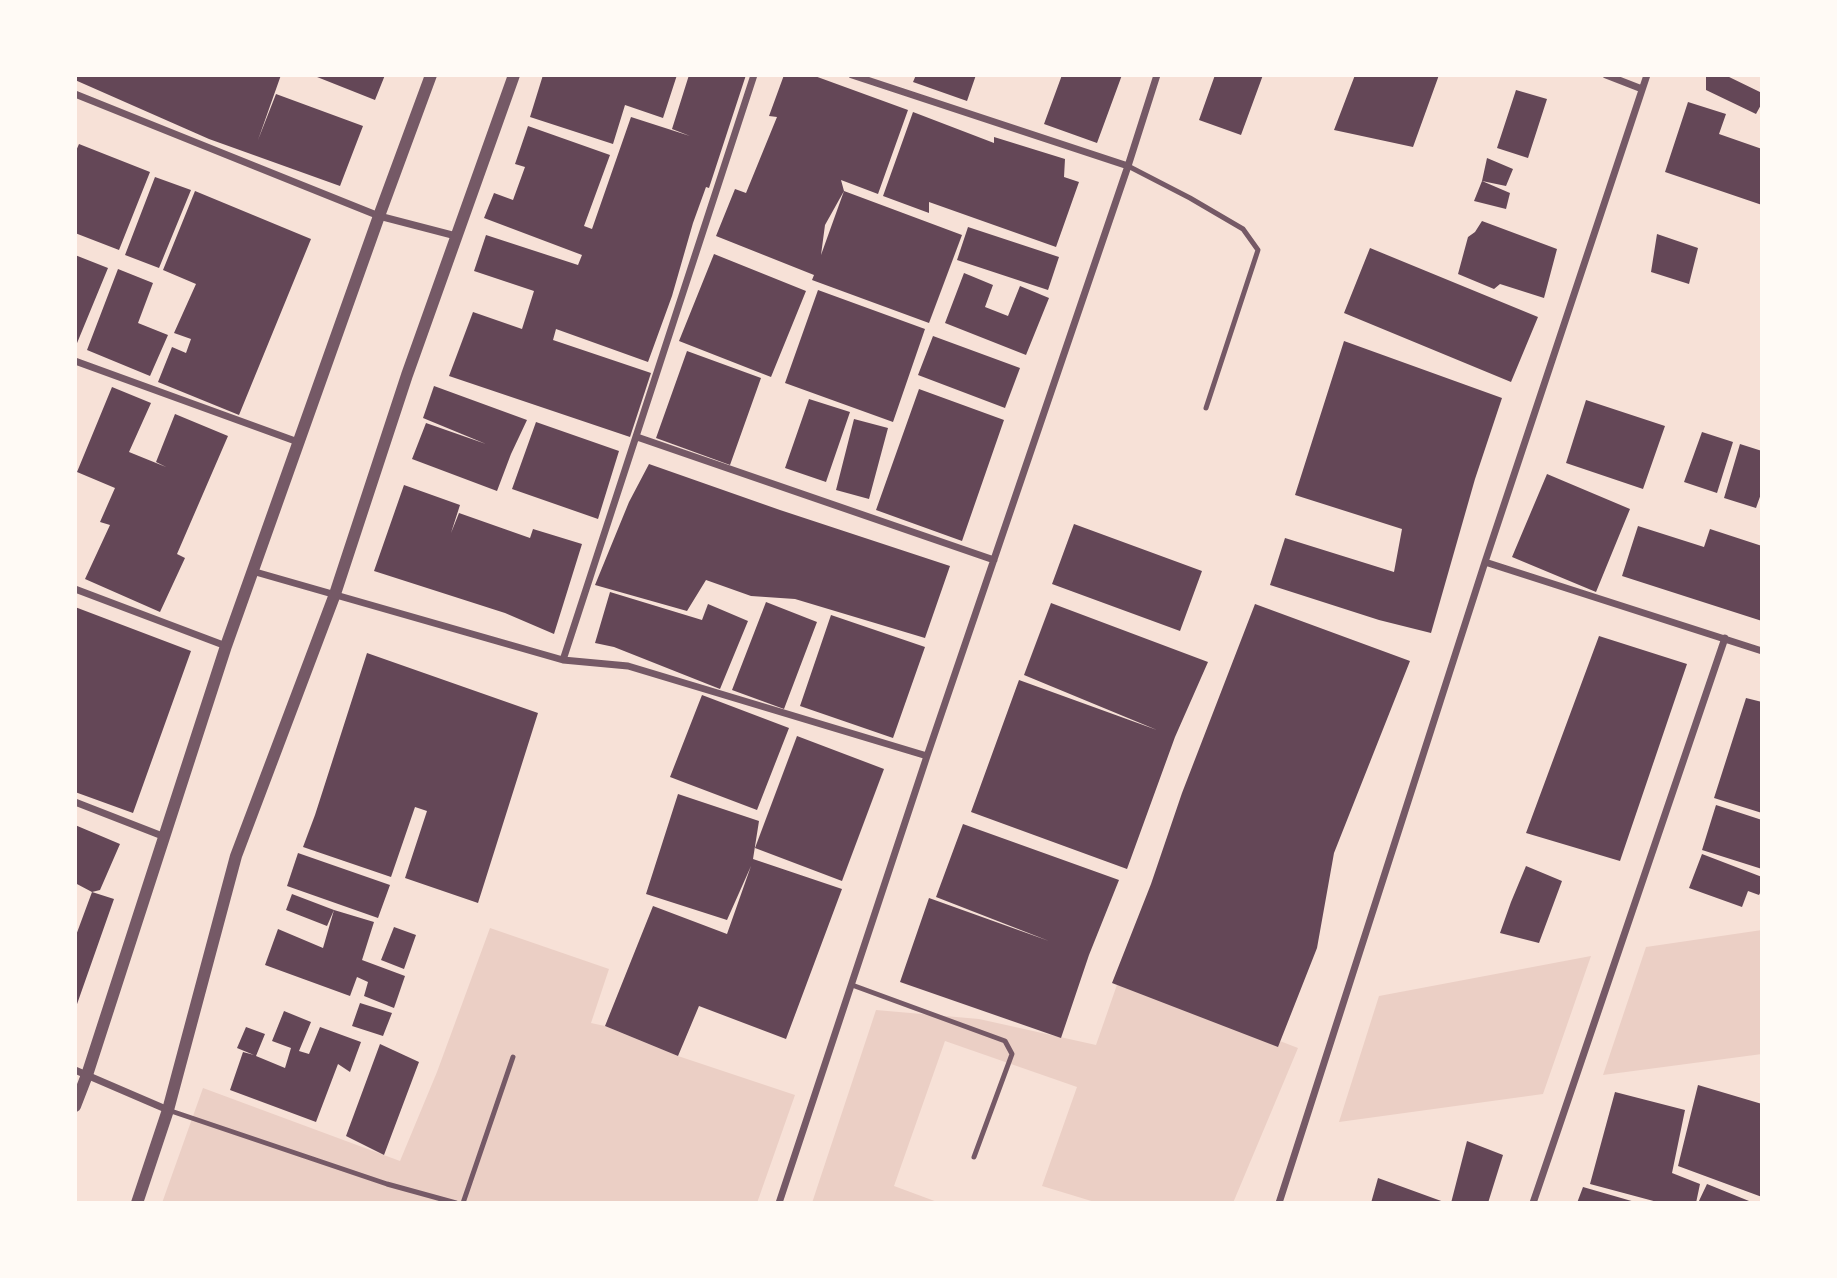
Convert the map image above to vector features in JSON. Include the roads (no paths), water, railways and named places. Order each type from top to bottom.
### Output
[{"type":"street","points":[[75,1106],[81,1072],[165,837],[226,646],[431,75]]},
{"type":"street","points":[[137,1203],[168,1110],[236,856],[335,594],[407,375],[514,75]]},
{"type":"street","points":[[563,660],[754,75]]},
{"type":"street","points":[[852,75],[1128,166]]},
{"type":"street","points":[[779,1203],[1157,75]]},
{"type":"street","points":[[1606,75],[1642,89]]},
{"type":"street","points":[[1279,1203],[1485,562],[1647,75]]},
{"type":"street","points":[[75,94],[379,216],[456,236]]},
{"type":"street","points":[[75,361],[298,442]]},
{"type":"street","points":[[637,437],[994,560]]},
{"type":"street","points":[[1485,562],[1762,651]]},
{"type":"street","points":[[252,571],[563,660],[628,666],[927,756]]},
{"type":"street","points":[[75,589],[226,646]]},
{"type":"street","points":[[1533,1203],[1725,638]]},
{"type":"street","points":[[75,802],[165,837]]},
{"type":"street","points":[[81,1072],[168,1110]]},
{"type":"lane","points":[[1128,166],[1243,229],[1258,250],[1206,408]]},
{"type":"lane","points":[[852,985],[1005,1041],[1012,1054],[974,1157]]},
{"type":"lane","points":[[463,1203],[513,1057]]},
{"type":"lane","points":[[168,1110],[387,1184],[456,1203]]}]
